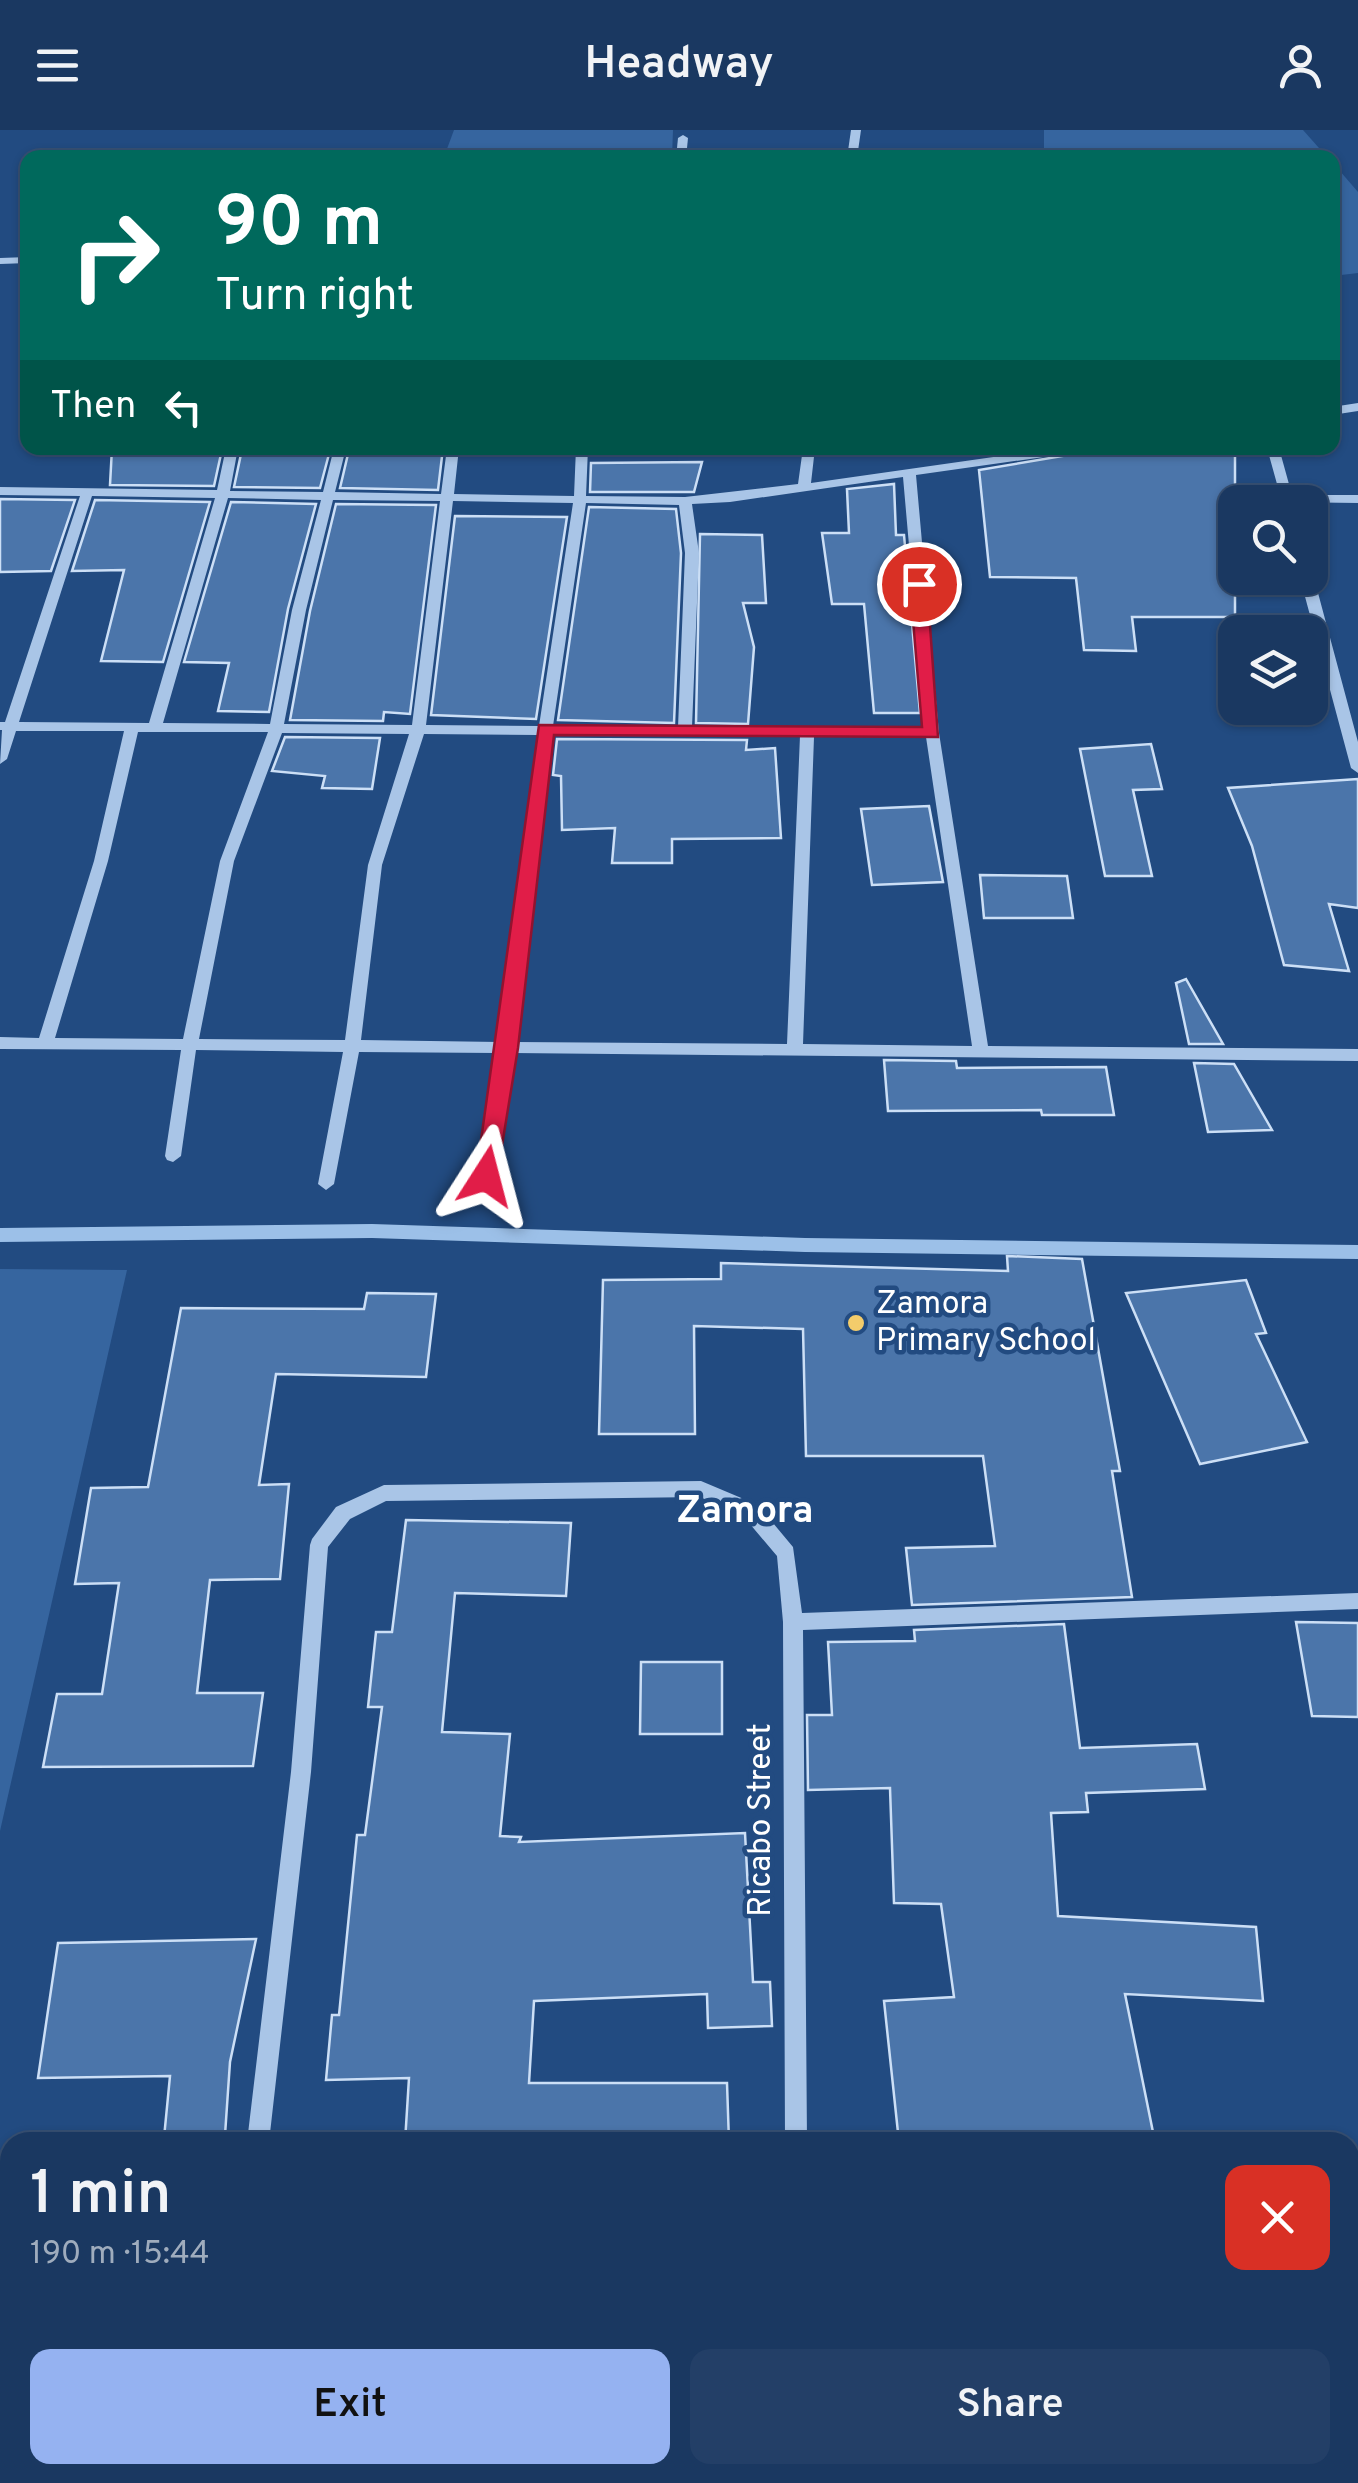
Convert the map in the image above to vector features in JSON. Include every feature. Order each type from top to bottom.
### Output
[{"type":"street","points":[[682,150],[683,138]]},
{"type":"street","points":[[155,727],[223,494],[231,455]]},
{"type":"street","points":[[173,1156],[189,1047],[227,861],[276,729],[298,610],[339,455]]},
{"type":"street","points":[[326,1184],[352,1046],[375,866],[418,729],[452,455]]},
{"type":"street","points":[[486,1176],[508,1048],[545,729],[582,497],[582,455]]},
{"type":"street","points":[[804,488],[809,455]]},
{"type":"street","points":[[0,491],[686,501],[1029,455]]},
{"type":"street","points":[[1274,455],[1282,485]]},
{"type":"street","points":[[909,472],[932,733],[981,1052]]},
{"type":"street","points":[[0,759],[7,726],[88,493]]},
{"type":"street","points":[[1328,500],[1358,499]]},
{"type":"street","points":[[685,731],[692,552],[686,501]]},
{"type":"street","points":[[1312,595],[1354,736],[1358,768]]},
{"type":"street","points":[[7,726],[932,733]]},
{"type":"street","points":[[45,1044],[101,861],[132,727]]},
{"type":"street","points":[[795,1050],[807,732]]},
{"type":"street","points":[[0,1043],[1358,1055]]},
{"type":"street","name":"Ricabo Street","points":[[259,2132],[301,1772],[318,1545],[343,1512],[384,1493],[701,1489],[750,1512],[786,1552],[793,1622],[796,2132]]},
{"type":"street","points":[[793,1622],[1358,1602]]},
{"type":"shaded area","points":[[454,130],[673,130],[672,150],[447,150]]},
{"type":"shaded area","points":[[1044,130],[1303,130],[1321,150],[1044,150]]},
{"type":"shaded area","points":[[1340,171],[1358,192],[1358,273],[1340,275]]},
{"type":"shaded area","points":[[0,1269],[127,1270],[0,1831]]},
{"type":"building","points":[[112,455],[221,455],[214,486],[110,485]]},
{"type":"building","points":[[241,455],[329,455],[320,488],[234,487]]},
{"type":"building","points":[[348,455],[442,455],[438,490],[340,488]]},
{"type":"building","points":[[1068,455],[1235,455],[1235,485],[1218,485],[1218,595],[1235,595],[1235,615],[1132,617],[1136,651],[1084,650],[1076,578],[990,577],[979,470]]},
{"type":"building","points":[[702,462],[694,492],[590,492],[591,463]]},
{"type":"building","points":[[894,484],[896,535],[904,535],[920,713],[874,713],[864,604],[832,604],[822,533],[849,533],[847,489]]},
{"type":"building","points":[[0,499],[75,500],[51,571],[0,572]]},
{"type":"building","points":[[95,500],[210,502],[163,662],[101,661],[124,570],[72,571]]},
{"type":"building","points":[[231,502],[316,504],[288,609],[269,712],[218,711],[229,663],[184,662]]},
{"type":"building","points":[[336,504],[436,505],[410,714],[384,712],[383,721],[290,720],[310,611]]},
{"type":"building","points":[[589,507],[676,509],[681,553],[674,723],[558,720]]},
{"type":"building","points":[[455,516],[567,517],[536,719],[431,715]]},
{"type":"building","points":[[700,534],[762,535],[766,603],[743,603],[754,647],[748,724],[696,723]]},
{"type":"building","points":[[285,737],[380,738],[372,789],[322,788],[325,776],[272,771]]},
{"type":"building","points":[[557,739],[747,740],[746,750],[775,748],[781,838],[672,839],[672,863],[612,863],[615,828],[562,830],[561,776],[553,775]]},
{"type":"building","points":[[1151,744],[1162,789],[1133,790],[1152,876],[1105,876],[1080,749]]},
{"type":"building","points":[[1358,779],[1358,908],[1329,904],[1349,971],[1284,965],[1252,846],[1228,788]]},
{"type":"building","points":[[929,806],[943,882],[872,885],[861,809]]},
{"type":"building","points":[[980,875],[1067,876],[1073,918],[984,918]]},
{"type":"building","points":[[1186,979],[1223,1044],[1189,1044],[1176,983]]},
{"type":"building","points":[[884,1060],[956,1061],[957,1068],[1106,1067],[1114,1115],[1042,1115],[1041,1110],[888,1111]]},
{"type":"building","points":[[1194,1063],[1234,1064],[1272,1130],[1208,1132]]},
{"type":"building","points":[[1007,1256],[1082,1259],[1120,1471],[1112,1471],[1132,1597],[912,1605],[906,1548],[995,1546],[983,1456],[806,1456],[803,1329],[694,1326],[695,1434],[599,1434],[603,1280],[721,1279],[721,1263],[1008,1271]]},
{"type":"building","points":[[1246,1280],[1266,1333],[1256,1334],[1307,1442],[1200,1464],[1126,1293]]},
{"type":"building","points":[[367,1293],[436,1294],[426,1377],[276,1374],[259,1485],[289,1484],[280,1579],[210,1580],[197,1693],[263,1693],[253,1766],[43,1767],[57,1694],[102,1694],[119,1583],[75,1584],[91,1488],[148,1487],[181,1308],[364,1309]]},
{"type":"building","points":[[406,1520],[571,1523],[566,1596],[455,1593],[442,1732],[510,1734],[500,1836],[521,1837],[519,1842],[745,1833],[753,1982],[770,1982],[772,2026],[708,2028],[707,1994],[534,2001],[529,2083],[727,2083],[729,2132],[406,2132],[409,2078],[326,2080],[332,2015],[339,2015],[357,1835],[365,1835],[382,1707],[368,1707],[376,1632],[392,1632]]},
{"type":"building","points":[[1296,1622],[1358,1623],[1358,1717],[1312,1716]]},
{"type":"building","points":[[1064,1624],[1080,1748],[1197,1744],[1205,1789],[1086,1793],[1088,1812],[1051,1813],[1058,1916],[1256,1927],[1263,2001],[1125,1994],[1153,2132],[898,2132],[884,2001],[954,1997],[941,1904],[894,1903],[890,1788],[808,1790],[807,1715],[832,1715],[828,1642],[915,1641],[914,1630]]},
{"type":"building","points":[[641,1662],[722,1662],[722,1734],[640,1734]]},
{"type":"building","points":[[256,1939],[230,2062],[225,2132],[165,2132],[170,2076],[38,2078],[58,1943]]},
{"type":"waterway","points":[[0,1235],[372,1231],[805,1245],[1358,1252]]},
{"type":"place","name":"Zamora Primary School","points":[[856,1323]]},
{"type":"district","name":"Zamora","points":[[745,1512]]},
{"type":"route","points":[[486,1176],[508,1048],[545,729],[932,733],[919,584]]}]
